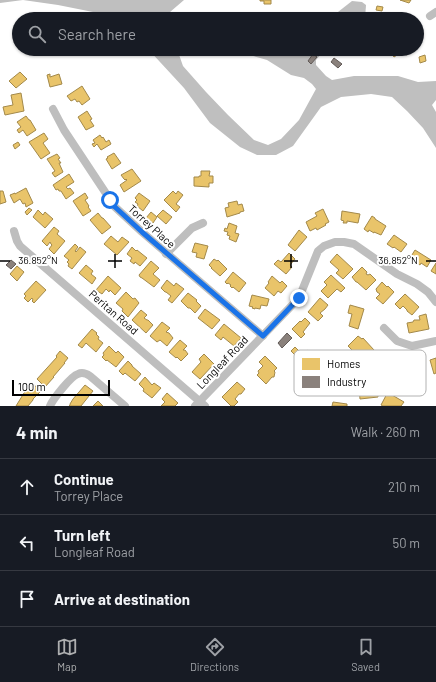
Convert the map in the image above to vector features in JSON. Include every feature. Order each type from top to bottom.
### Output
[{"type":"street","name":"Torrey Place","points":[[53,109],[64,130],[115,207],[166,254],[263,336]]},
{"type":"street","points":[[166,254],[192,228],[203,223]]},
{"type":"street","name":"Peritan Road","points":[[14,231],[20,246],[200,404]]},
{"type":"street","name":"Longleaf Road","points":[[200,404],[299,298],[318,251],[324,246],[335,242],[354,244],[397,274],[418,284],[428,292],[436,302]]},
{"type":"street","points":[[384,328],[397,341],[412,346],[436,341]]},
{"type":"street","points":[[50,406],[74,376],[78,373],[82,373],[90,376],[125,406]]},
{"type":"shaded area","points":[[0,0],[23,0],[0,3]]},
{"type":"shaded area","points":[[23,0],[184,0],[170,12],[93,12]]},
{"type":"shaded area","points":[[352,1],[362,2],[366,5],[366,12],[338,12]]},
{"type":"shaded area","points":[[154,56],[179,56],[183,66],[228,115],[254,140],[268,145],[281,139],[299,120],[316,89],[304,78],[291,75],[267,60],[253,56],[319,56],[316,60],[316,65],[332,80],[354,76],[398,76],[418,82],[436,81],[436,100],[432,105],[436,112],[436,148],[423,128],[392,97],[371,94],[341,97],[321,107],[293,146],[276,155],[257,155],[240,147],[210,123],[184,88]]},
{"type":"building: Homes","points":[[260,0],[271,0],[271,4],[264,4],[264,1]]},
{"type":"building: Homes","points":[[400,0],[411,0],[409,3]]},
{"type":"building: Homes","points":[[377,6],[383,7],[382,11],[376,10]]},
{"type":"building: Homes","points":[[424,55],[426,61],[420,63],[419,57]]},
{"type":"building: Homes","points":[[20,72],[27,79],[16,88],[9,81]]},
{"type":"building: Homes","points":[[50,74],[50,77],[59,74],[62,84],[50,87],[47,75]]},
{"type":"building: Homes","points":[[82,86],[90,99],[82,105],[75,99],[71,101],[67,96]]},
{"type":"building: Homes","points":[[21,93],[24,111],[5,115],[3,107],[13,105],[11,95]]},
{"type":"building: Homes","points":[[87,111],[94,126],[86,130],[78,117]]},
{"type":"building: Homes","points":[[26,116],[36,130],[27,136],[23,130],[19,133],[17,130],[21,127],[17,122]]},
{"type":"building: Homes","points":[[44,133],[48,139],[43,143],[50,153],[41,159],[29,142]]},
{"type":"building: Homes","points":[[100,135],[106,142],[109,140],[111,144],[101,150],[97,144],[94,147],[92,144],[95,143],[93,140]]},
{"type":"building: Homes","points":[[18,142],[20,145],[15,149],[13,145]]},
{"type":"building: Homes","points":[[114,153],[121,163],[112,169],[106,159]]},
{"type":"building: Homes","points":[[57,154],[60,158],[58,159],[61,163],[59,163],[63,172],[55,177],[52,173],[55,171],[47,159]]},
{"type":"building: Homes","points":[[132,169],[141,181],[124,192],[120,185],[127,180],[125,180],[121,175]]},
{"type":"building: Homes","points":[[201,171],[210,171],[209,176],[213,176],[213,183],[209,183],[209,187],[194,186],[194,177],[201,176]]},
{"type":"building: Homes","points":[[69,174],[74,182],[66,187],[68,189],[70,188],[74,193],[66,199],[61,191],[58,189],[56,190],[53,185]]},
{"type":"building: Homes","points":[[26,188],[33,203],[26,207],[25,203],[23,204],[20,199],[14,203],[10,195]]},
{"type":"building: Homes","points":[[0,191],[3,191],[6,202],[0,204]]},
{"type":"building: Homes","points":[[173,191],[176,194],[178,191],[183,195],[176,204],[180,207],[176,212],[164,200]]},
{"type":"building: Homes","points":[[85,193],[88,198],[85,200],[91,211],[83,216],[73,201]]},
{"type":"building: Homes","points":[[139,193],[150,201],[143,211],[135,202],[137,200],[135,198]]},
{"type":"building: Homes","points":[[237,201],[238,205],[242,204],[244,211],[227,217],[225,208],[229,207],[228,203]]},
{"type":"building: Homes","points":[[29,208],[32,210],[27,215],[25,212]]},
{"type":"building: Homes","points":[[323,209],[329,222],[317,230],[316,228],[310,231],[306,222],[317,216],[315,213]]},
{"type":"building: Homes","points":[[38,210],[43,215],[45,212],[53,219],[45,228],[33,217]]},
{"type":"building: Homes","points":[[163,210],[172,217],[166,224],[157,216]]},
{"type":"building: Homes","points":[[342,211],[360,214],[358,223],[347,221],[347,223],[343,223],[344,221],[341,220]]},
{"type":"building: Homes","points":[[151,212],[157,217],[153,223],[146,218]]},
{"type":"building: Homes","points":[[98,213],[111,227],[102,234],[90,220]]},
{"type":"building: Homes","points":[[372,216],[386,226],[381,235],[369,230],[368,232],[364,229]]},
{"type":"building: Homes","points":[[229,223],[237,226],[235,233],[239,234],[236,242],[229,239],[230,236],[227,235],[228,232],[224,231],[225,228],[227,229]]},
{"type":"building: Homes","points":[[54,227],[59,231],[57,234],[65,241],[54,254],[49,249],[52,245],[50,242],[47,246],[42,241]]},
{"type":"building: Homes","points":[[299,230],[307,237],[295,251],[288,245]]},
{"type":"building: Homes","points":[[394,235],[407,244],[401,252],[387,244]]},
{"type":"building: Homes","points":[[111,236],[118,242],[122,237],[129,242],[117,255],[104,244]]},
{"type":"building: Homes","points":[[195,243],[208,246],[204,259],[196,257],[197,253],[192,252]]},
{"type":"building: Homes","points":[[75,244],[78,247],[75,251],[76,252],[80,247],[86,252],[72,269],[68,266],[69,264],[67,262],[69,260],[64,256]]},
{"type":"building: Homes","points":[[132,247],[147,258],[140,266],[135,262],[134,264],[130,261],[132,258],[127,254]]},
{"type":"building: Homes","points":[[415,250],[431,260],[427,267],[421,263],[420,265],[410,258]]},
{"type":"building: Homes","points":[[289,253],[295,259],[290,265],[292,267],[286,274],[274,264],[278,260],[281,262]]},
{"type":"building: Homes","points":[[337,254],[353,269],[343,279],[336,273],[339,270],[330,262]]},
{"type":"building: Homes","points":[[214,259],[217,261],[218,260],[227,269],[220,276],[209,265]]},
{"type":"building: Homes","points":[[151,261],[159,268],[153,274],[160,280],[154,287],[139,275]]},
{"type":"building: Homes","points":[[436,263],[436,274],[431,271]]},
{"type":"building: Homes","points":[[86,265],[93,271],[91,274],[96,278],[92,284],[79,273]]},
{"type":"building: Homes","points":[[17,266],[24,272],[17,281],[10,274]]},
{"type":"building: Homes","points":[[362,267],[367,272],[366,274],[370,274],[376,280],[366,290],[352,277]]},
{"type":"building: Homes","points":[[233,272],[246,283],[239,292],[225,282]]},
{"type":"building: Homes","points":[[331,275],[345,288],[341,292],[337,289],[328,298],[321,291],[327,285],[324,282]]},
{"type":"building: Homes","points":[[108,276],[121,288],[115,295],[110,290],[109,292],[106,289],[102,294],[96,290]]},
{"type":"building: Homes","points":[[272,276],[280,283],[282,281],[287,286],[281,293],[278,291],[274,296],[265,288]]},
{"type":"building: Homes","points":[[167,280],[174,286],[176,283],[184,289],[172,303],[168,300],[171,296],[161,288]]},
{"type":"building: Homes","points":[[36,281],[46,290],[34,303],[32,298],[28,302],[24,298],[26,296],[24,294]]},
{"type":"building: Homes","points":[[382,282],[394,292],[383,304],[376,298],[380,294],[376,289]]},
{"type":"building: Homes","points":[[126,292],[133,299],[135,298],[139,303],[128,317],[122,311],[123,309],[116,303]]},
{"type":"building: Homes","points":[[188,293],[197,300],[196,301],[201,306],[195,313],[181,301]]},
{"type":"building: Homes","points":[[405,294],[419,307],[412,315],[403,306],[400,309],[395,304]]},
{"type":"building: Homes","points":[[252,295],[269,299],[267,306],[261,305],[260,309],[255,309],[249,306]]},
{"type":"building: Homes","points":[[320,298],[328,305],[320,313],[323,316],[318,321],[308,312]]},
{"type":"building: Homes","points":[[350,305],[364,309],[358,329],[349,326],[352,314],[348,313]]},
{"type":"building: Homes","points":[[205,309],[220,320],[212,329],[198,318]]},
{"type":"building: Homes","points":[[141,310],[147,315],[144,318],[153,325],[146,333],[132,320]]},
{"type":"building: Homes","points":[[426,314],[429,329],[409,333],[407,323],[413,322],[414,320],[420,320],[419,316]]},
{"type":"building: Homes","points":[[305,318],[310,323],[303,332],[305,334],[301,338],[292,329]]},
{"type":"building: Homes","points":[[162,322],[170,328],[166,332],[173,338],[167,346],[160,340],[157,342],[150,336]]},
{"type":"building: Homes","points":[[224,324],[241,338],[234,346],[223,337],[221,340],[215,335]]},
{"type":"building: Homes","points":[[92,329],[97,333],[96,334],[99,337],[98,339],[103,343],[96,352],[86,343],[82,348],[78,345]]},
{"type":"building: Homes","points":[[358,336],[362,339],[363,338],[374,350],[352,350],[348,346]]},
{"type":"building: Homes","points":[[180,340],[187,346],[183,350],[185,350],[188,354],[181,361],[169,352]]},
{"type":"building: Homes","points":[[109,346],[116,353],[118,351],[124,357],[116,367],[102,357],[104,355],[103,353]]},
{"type":"building: Homes","points":[[295,347],[298,350],[294,350],[294,354],[291,351]]},
{"type":"building: Homes","points":[[60,351],[68,358],[45,387],[37,379],[57,357],[56,356]]},
{"type":"building: Homes","points":[[204,354],[214,364],[200,379],[192,372],[201,362],[199,359]]},
{"type":"building: Homes","points":[[265,356],[277,368],[274,371],[274,377],[272,377],[266,384],[257,375],[259,373],[258,371],[263,366],[259,362]]},
{"type":"building: Homes","points":[[436,358],[436,373],[434,374],[430,360]]},
{"type":"building: Homes","points":[[128,361],[141,374],[135,381],[125,373],[123,375],[119,371]]},
{"type":"building: Homes","points":[[145,377],[152,385],[154,383],[161,388],[152,398],[143,391],[144,389],[139,384]]},
{"type":"building: Homes","points":[[237,382],[245,389],[235,399],[238,402],[234,406],[231,406],[222,397]]},
{"type":"building: Homes","points":[[33,384],[41,391],[28,406],[16,406],[24,393]]},
{"type":"building: Homes","points":[[85,385],[93,391],[81,406],[69,406],[73,399]]},
{"type":"building: Homes","points":[[167,393],[178,403],[175,406],[161,406],[165,402],[162,399]]},
{"type":"building: Homes","points":[[360,396],[378,396],[378,397],[360,399]]},
{"type":"building: Homes","points":[[386,396],[394,396],[404,402],[401,406],[381,405]]},
{"type":"building: Homes","points":[[98,401],[103,406],[93,406]]},
{"type":"building: Homes","points":[[333,402],[347,404],[347,406],[332,406]]},
{"type":"building: Industry","points":[[312,56],[317,57],[311,64],[308,61]]},
{"type":"building: Industry","points":[[334,58],[342,64],[338,68],[331,62]]},
{"type":"building: Industry","points":[[11,260],[16,264],[11,269],[6,265]]},
{"type":"building: Industry","points":[[287,333],[292,338],[282,348],[278,343]]},
{"type":"route","points":[[110,200],[115,207],[166,254],[263,336],[299,298]]}]
